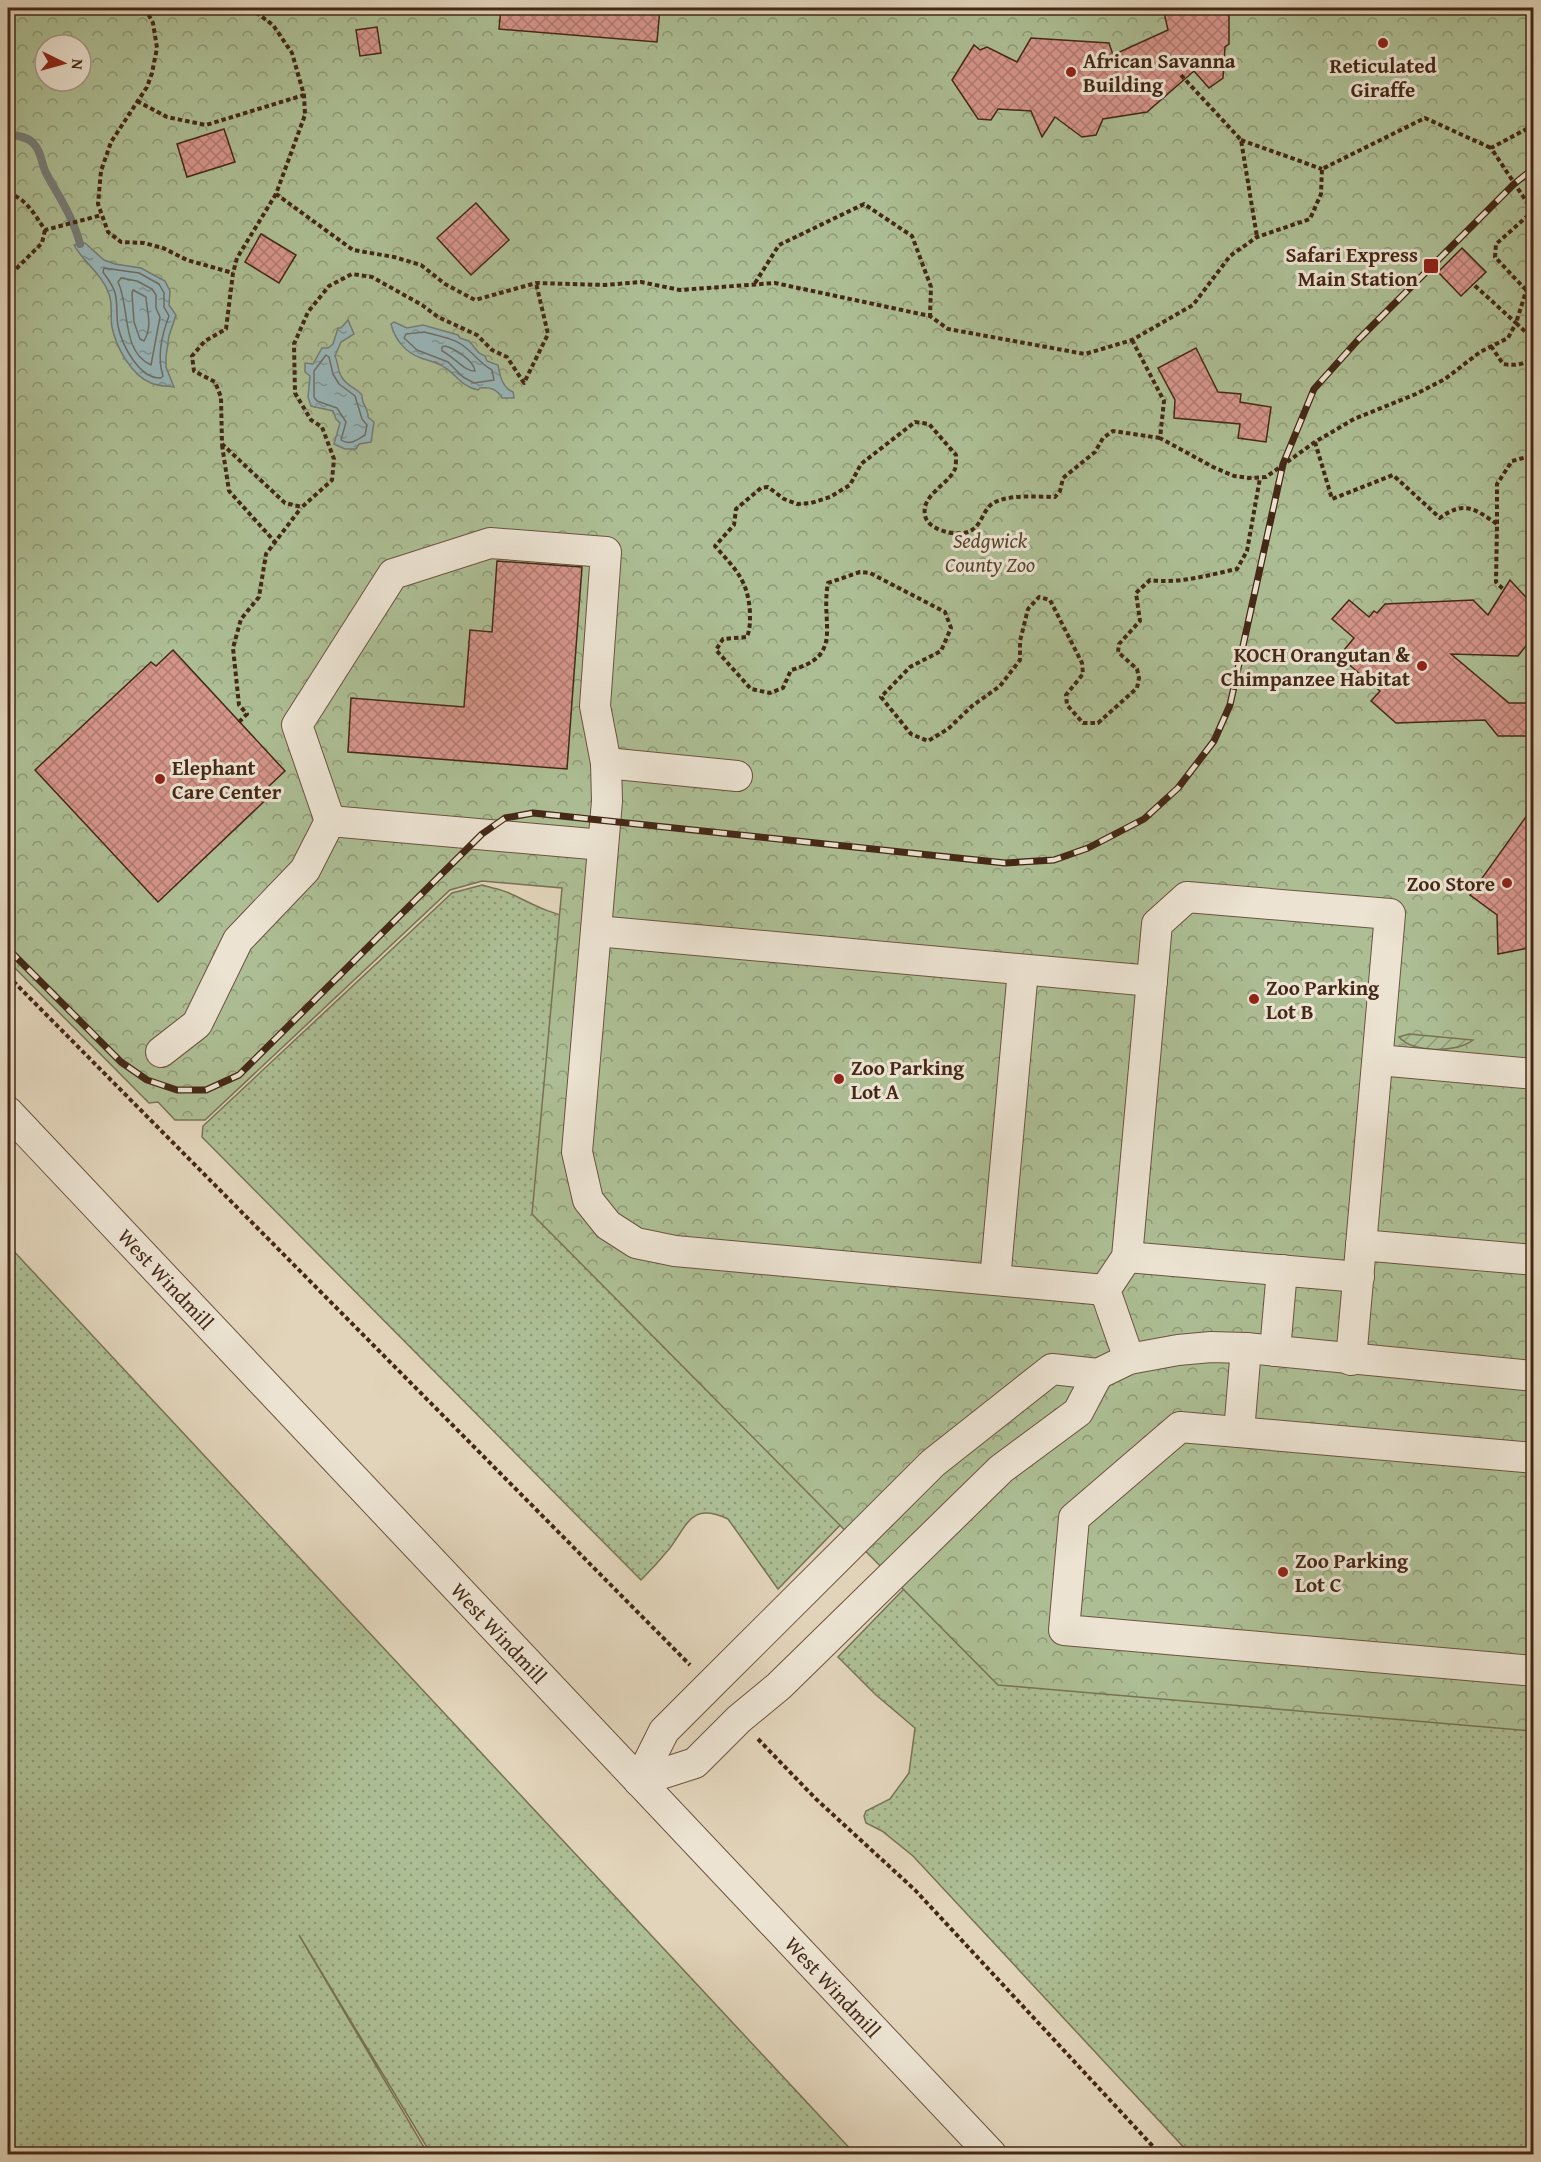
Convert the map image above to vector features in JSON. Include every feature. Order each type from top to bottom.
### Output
[{"type":"street","points":[[161,1052],[197,1024],[238,940],[305,870],[330,821],[297,725],[393,574],[490,543],[606,552],[595,706],[606,763],[607,801],[577,1152],[588,1200],[608,1225],[636,1243],[675,1251],[1105,1290]]},
{"type":"street","points":[[606,763],[737,776]]},
{"type":"street","points":[[330,821],[603,845]]},
{"type":"street","points":[[1105,1290],[1127,1257],[1157,924],[1187,897],[1390,914],[1351,1360]]},
{"type":"street","points":[[596,931],[1152,981]]},
{"type":"street","points":[[995,1280],[1023,969]]},
{"type":"street","points":[[1377,1060],[1533,1074]]},
{"type":"street","name":"West Windmill","points":[[8,1112],[991,2154]]},
{"type":"street","points":[[1361,1245],[1533,1260]]},
{"type":"street","points":[[1127,1257],[1359,1277]]},
{"type":"street","points":[[1275,1351],[1282,1270]]},
{"type":"street","points":[[1105,1290],[1129,1359]]},
{"type":"street","points":[[639,1781],[664,1731],[933,1463],[1052,1368],[1098,1374],[1129,1359],[1178,1350],[1211,1347],[1246,1348],[1533,1376]]},
{"type":"street","points":[[1239,1432],[1246,1348]]},
{"type":"street","points":[[639,1781],[695,1763],[740,1719],[779,1686],[1001,1469],[1078,1412],[1098,1374]]},
{"type":"street","points":[[1533,1458],[1180,1427],[1074,1518],[1064,1630],[1533,1671]]},
{"type":"path","points":[[145,8],[153,23],[157,48],[147,87],[111,142],[101,171],[98,204],[108,232],[121,242],[144,243],[163,248],[187,260],[233,273]]},
{"type":"path","points":[[250,8],[273,25],[292,53],[304,95],[305,115],[276,194],[237,258],[226,329],[205,341],[192,356],[194,371],[215,382],[218,389],[222,444],[229,490],[275,542]]},
{"type":"path","points":[[1181,75],[1241,140],[1322,169],[1425,118],[1491,148],[1533,212],[1496,244],[1495,257],[1526,290]]},
{"type":"path","points":[[137,101],[167,117],[206,125],[304,95]]},
{"type":"path","points":[[1491,148],[1533,125]]},
{"type":"path","points":[[1241,140],[1257,237]]},
{"type":"path","points":[[276,194],[353,250],[394,257],[421,265],[445,284],[475,300],[536,283],[605,285],[641,282],[680,290],[775,283],[930,316],[948,329],[1085,354],[1132,340],[1193,305],[1230,256],[1257,237],[1310,219],[1321,194],[1322,169]]},
{"type":"path","points":[[8,193],[26,202],[45,230],[42,243],[12,273],[8,281]]},
{"type":"path","points":[[754,284],[779,245],[864,204],[912,236],[931,287],[930,316]]},
{"type":"path","points":[[45,230],[102,215]]},
{"type":"path","points":[[1260,478],[1247,551],[1237,568],[1185,580],[1165,582],[1150,580],[1136,593],[1140,621],[1119,644],[1118,652],[1137,669],[1139,678],[1137,688],[1098,723],[1083,723],[1067,705],[1066,695],[1083,674],[1083,663],[1050,600],[1040,597],[1028,609],[1020,641],[1020,660],[1000,686],[972,706],[948,729],[928,741],[911,734],[882,697],[910,667],[941,651],[951,628],[945,612],[870,573],[860,572],[828,583],[825,596],[827,635],[824,651],[807,666],[791,670],[783,688],[770,693],[751,689],[716,650],[723,639],[747,638],[751,628],[749,598],[745,583],[715,546],[734,525],[736,509],[760,488],[768,487],[784,499],[797,504],[812,503],[830,497],[850,485],[861,464],[915,422],[929,424],[956,455],[955,470],[927,501],[924,514],[930,524],[944,532],[969,532],[977,527],[989,505],[998,501],[1017,497],[1055,497],[1060,492],[1064,478],[1095,452],[1103,438],[1113,431],[1160,438],[1175,448],[1234,476],[1266,477],[1315,442],[1354,419],[1436,384],[1491,346],[1508,338],[1516,323],[1533,266]]},
{"type":"path","points":[[239,722],[247,714],[239,705],[233,648],[241,619],[260,597],[266,554],[302,507],[332,480],[334,459],[322,427],[311,420],[295,393],[294,344],[308,312],[329,286],[352,274],[372,277],[422,305],[438,317],[477,335],[492,350],[507,357],[524,382],[548,334],[536,283]]},
{"type":"path","points":[[1473,284],[1533,340]]},
{"type":"path","points":[[1132,340],[1164,401],[1160,438]]},
{"type":"path","points":[[1491,346],[1503,364],[1526,363],[1533,356]]},
{"type":"path","points":[[1315,442],[1332,499],[1394,475],[1440,518],[1450,510],[1464,507],[1480,512],[1497,524]]},
{"type":"path","points":[[222,444],[285,503],[302,507]]},
{"type":"path","points":[[1504,590],[1496,582],[1497,484],[1512,461],[1533,455]]},
{"type":"path","points":[[8,976],[710,1685]]},
{"type":"path","points":[[740,1719],[816,1798],[915,1890],[1160,2154]]},
{"type":"green space","name":"Sedgwick County Zoo","points":[[8,8],[1533,8],[1533,1731],[998,1685],[532,1214],[562,888],[482,881],[450,890],[205,1120],[175,1120],[158,1102],[149,1103],[8,961]]},
{"type":"green space","points":[[482,885],[572,918],[850,1515],[778,1589],[728,1519],[706,1513],[692,1518],[670,1548],[641,1580],[202,1137],[203,1126],[452,893]]},
{"type":"green space","points":[[1409,1034],[1473,1040],[1446,1049],[1424,1048],[1414,1046],[1399,1037]]},
{"type":"green space","points":[[8,1245],[855,2154],[431,2154],[299,1935],[428,2154],[8,2154]]},
{"type":"green space","points":[[929,1563],[1533,1689],[1533,2154],[1190,2154],[913,1856],[882,1831],[866,1823],[864,1816],[866,1811],[890,1799],[909,1773],[915,1728],[876,1695],[838,1657]]},
{"type":"water","points":[[85,243],[104,260],[141,268],[165,281],[170,291],[169,305],[176,315],[169,336],[166,356],[166,367],[174,387],[151,383],[137,374],[126,360],[114,335],[111,323],[111,302],[106,287],[74,245]]},
{"type":"water","points":[[348,320],[354,334],[341,342],[335,356],[341,376],[347,384],[362,395],[368,417],[374,422],[371,442],[359,444],[356,449],[345,449],[334,444],[340,423],[333,411],[311,406],[308,397],[310,376],[305,372],[305,363],[313,364],[322,348],[328,348],[333,344],[338,328],[341,328]]},
{"type":"water","points":[[394,322],[407,328],[423,325],[458,335],[469,341],[479,353],[485,356],[487,361],[498,365],[502,381],[506,388],[513,392],[514,398],[502,398],[498,392],[490,388],[478,390],[472,388],[441,365],[411,353],[395,335],[391,324]]},
{"type":"building","points":[[501,8],[660,8],[657,42],[499,29]]},
{"type":"building","name":"African Savanna Building","points":[[1163,8],[1222,8],[1229,16],[1229,44],[1225,47],[1223,78],[1209,88],[1194,71],[1147,112],[1103,119],[1096,135],[1082,137],[1055,117],[1042,137],[1031,111],[998,109],[991,120],[978,119],[952,80],[974,45],[980,50],[987,47],[1017,62],[1031,38],[1109,43],[1113,55],[1168,30]]},
{"type":"building","points":[[377,27],[381,53],[360,56],[356,30]]},
{"type":"building","points":[[224,129],[235,162],[187,177],[177,144]]},
{"type":"building","points":[[476,203],[509,240],[471,275],[437,238]]},
{"type":"building","points":[[261,234],[296,255],[279,283],[245,262]]},
{"type":"building","points":[[1462,248],[1486,272],[1461,296],[1438,272]]},
{"type":"building","points":[[1196,348],[1218,392],[1241,394],[1240,402],[1271,407],[1266,442],[1238,438],[1240,424],[1174,418],[1175,400],[1158,368]]},
{"type":"building","points":[[497,561],[582,567],[567,769],[348,752],[351,698],[464,707],[470,630],[492,632]]},
{"type":"building","name":"KOCH Orangutan & Chimpanzee Habitat","points":[[1510,580],[1533,605],[1533,637],[1518,656],[1451,654],[1509,703],[1531,703],[1531,736],[1498,736],[1485,720],[1396,723],[1371,701],[1380,691],[1339,656],[1354,638],[1332,619],[1349,600],[1369,617],[1374,611],[1377,613],[1385,604],[1473,600],[1488,615]]},
{"type":"building","name":"Elephant Care Center","points":[[173,650],[285,771],[268,787],[273,793],[158,902],[35,770],[151,662],[156,666]]},
{"type":"building","name":"Zoo Store","points":[[1533,807],[1533,947],[1498,954],[1497,915],[1470,895]]},
{"type":"waterway","points":[[8,134],[28,139],[36,146],[46,173],[70,216],[80,244]]},
{"type":"railway","points":[[8,949],[121,1062],[147,1080],[177,1090],[206,1090],[239,1075],[482,834],[505,818],[533,813],[1005,863],[1054,860],[1088,848],[1144,819],[1178,788],[1214,741],[1230,705],[1283,464],[1314,389],[1358,340],[1514,184],[1534,168]]},
{"type":"place","name":"Reticulated Giraffe","points":[[1383,43]]},
{"type":"place","name":"African Savanna Building","points":[[1071,72]]},
{"type":"place","name":"Safari Express Main Station","points":[[1431,266]]},
{"type":"place","name":"KOCH Orangutan & Chimpanzee Habitat","points":[[1422,666]]},
{"type":"place","name":"Elephant Care Center","points":[[160,779]]},
{"type":"place","name":"Zoo Store","points":[[1507,883]]},
{"type":"place","name":"Zoo Parking Lot B","points":[[1254,999]]},
{"type":"place","name":"Zoo Parking Lot A","points":[[839,1079]]},
{"type":"place","name":"Zoo Parking Lot C","points":[[1283,1572]]}]
